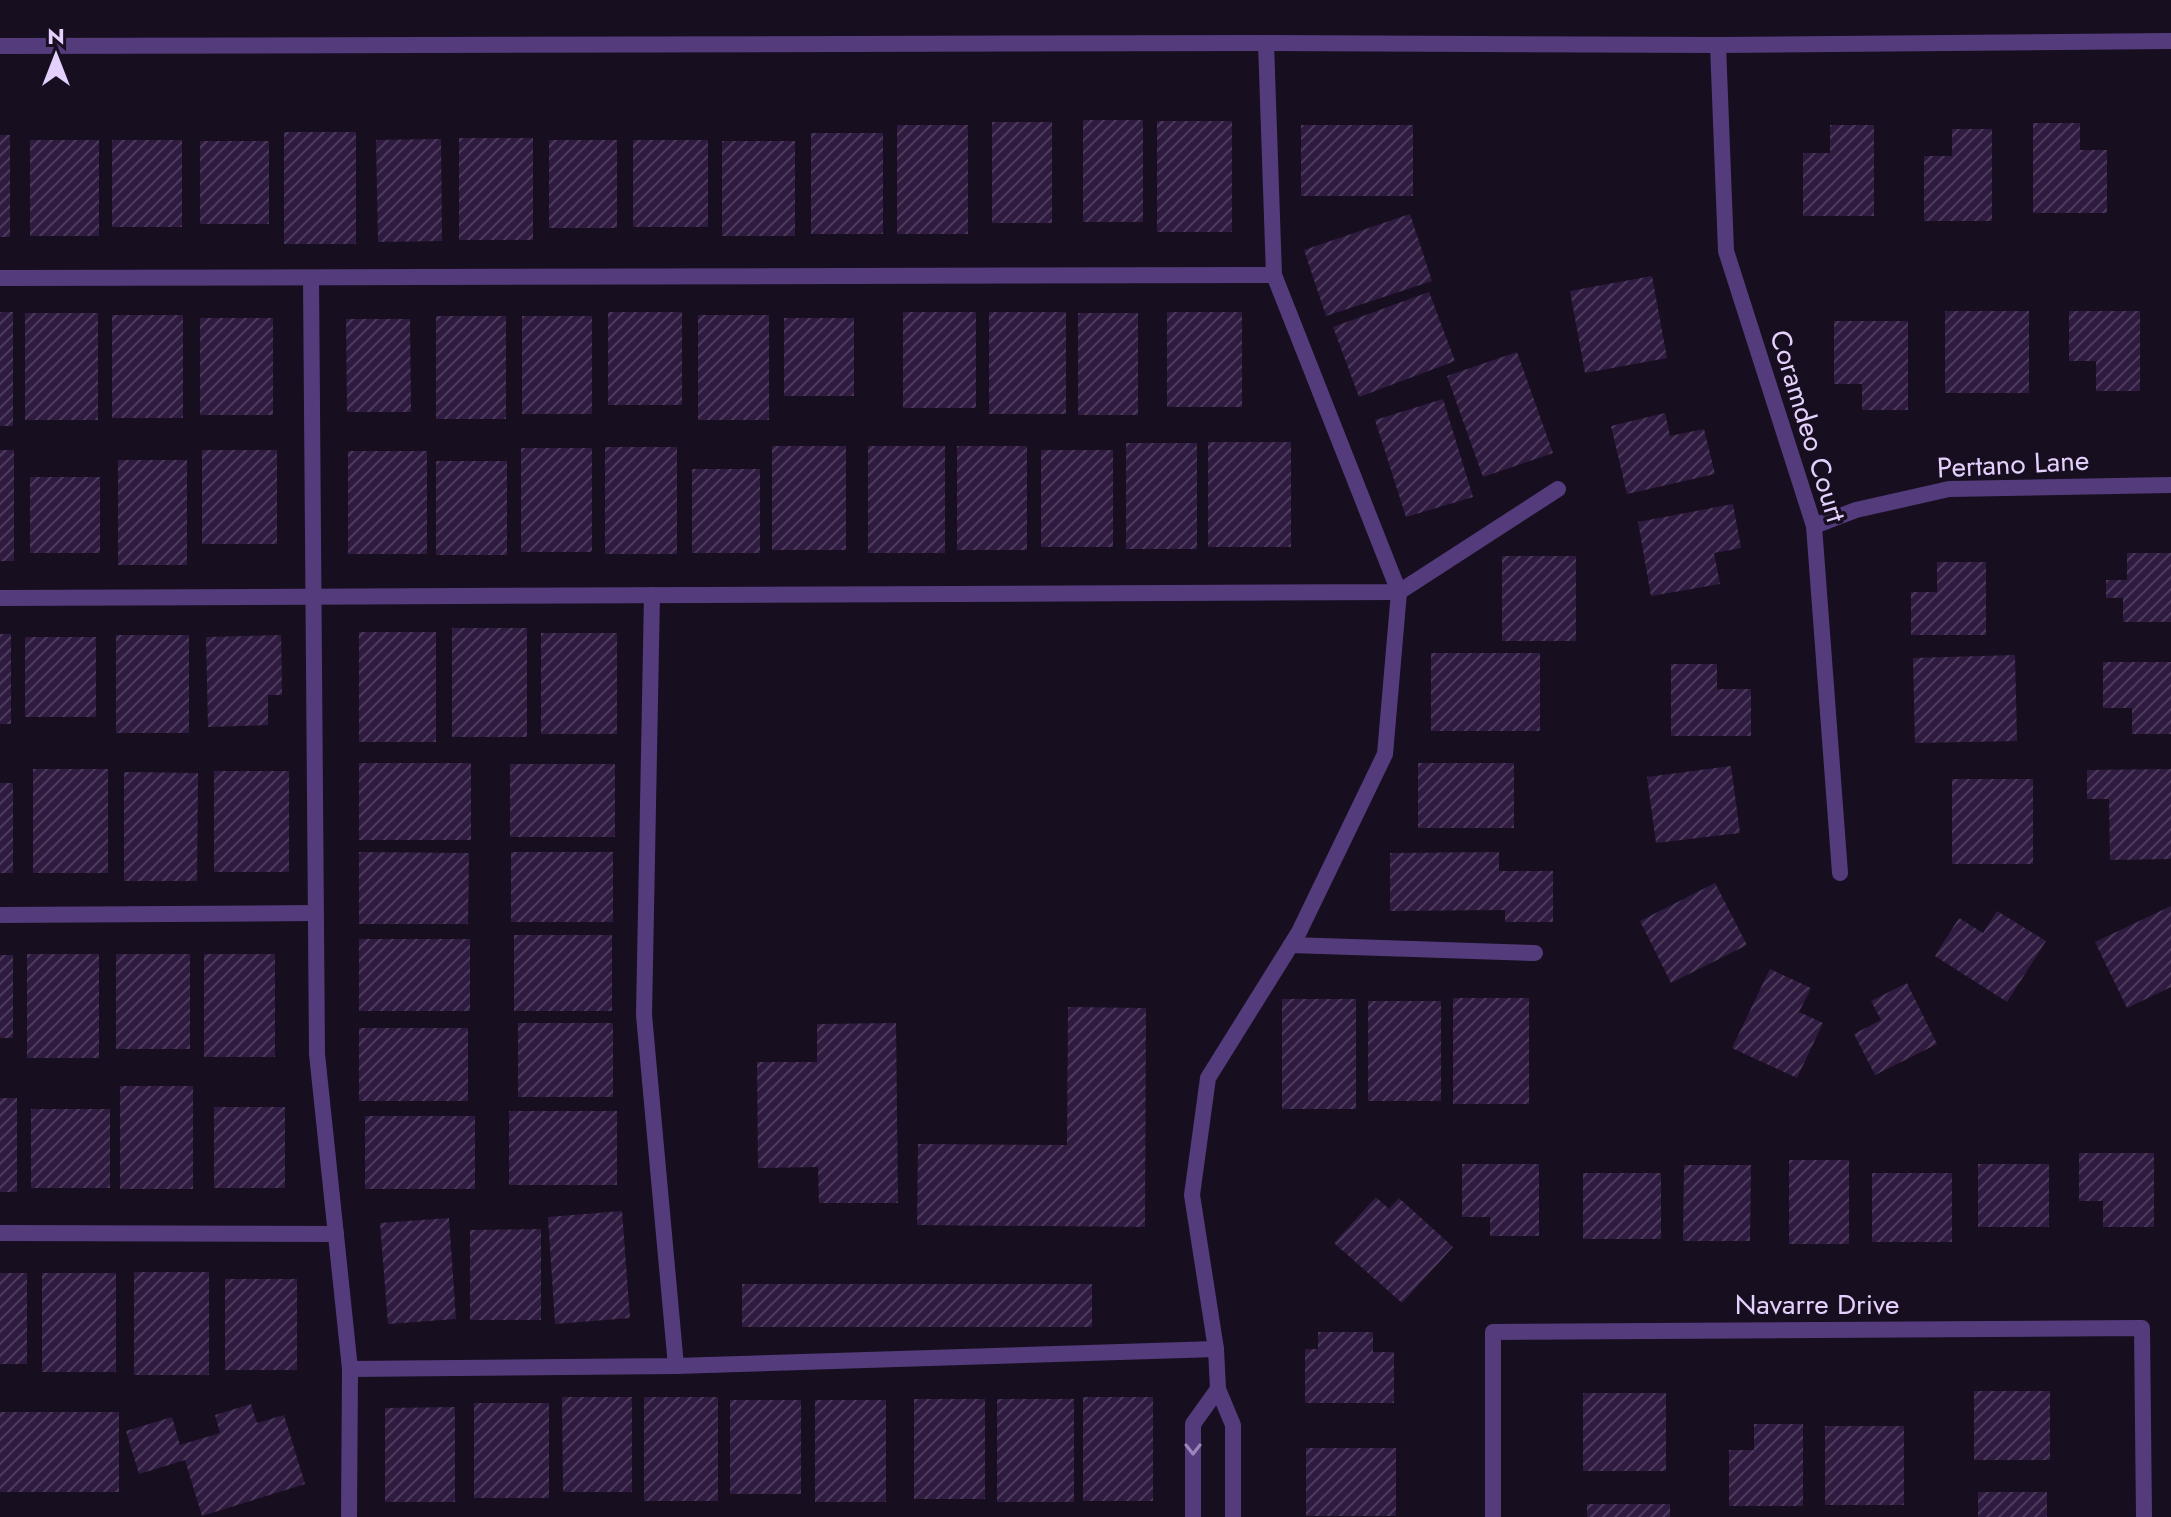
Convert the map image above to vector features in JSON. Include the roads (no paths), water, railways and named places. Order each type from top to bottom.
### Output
[{"type":"street","points":[[0,46],[1718,45],[2171,41]]},
{"type":"street","points":[[1233,1517],[1233,1425],[1218,1389],[1216,1349],[1192,1195],[1208,1078],[1291,945],[1385,754],[1399,592],[1274,275],[1266,43]]},
{"type":"street","name":"Coramdeo Court","points":[[1718,45],[1726,251],[1814,526],[1840,873]]},
{"type":"street","points":[[0,278],[1274,275]]},
{"type":"street","points":[[311,278],[317,1054],[350,1369],[349,1517]]},
{"type":"street","name":"Pertano Lane","points":[[1814,526],[1856,510],[1949,489],[2171,485]]},
{"type":"street","points":[[0,598],[1399,592],[1558,489]]},
{"type":"street","points":[[652,595],[644,1015],[676,1366]]},
{"type":"street","points":[[0,915],[316,913]]},
{"type":"street","points":[[1291,945],[1535,953]]},
{"type":"street","points":[[0,1233],[336,1234]]},
{"type":"street","name":"Navarre Drive","points":[[1493,1517],[1493,1332],[2142,1328],[2144,1517]]},
{"type":"street","points":[[350,1369],[676,1366],[1216,1349]]},
{"type":"street","points":[[1193,1517],[1193,1424],[1218,1389]]}]
